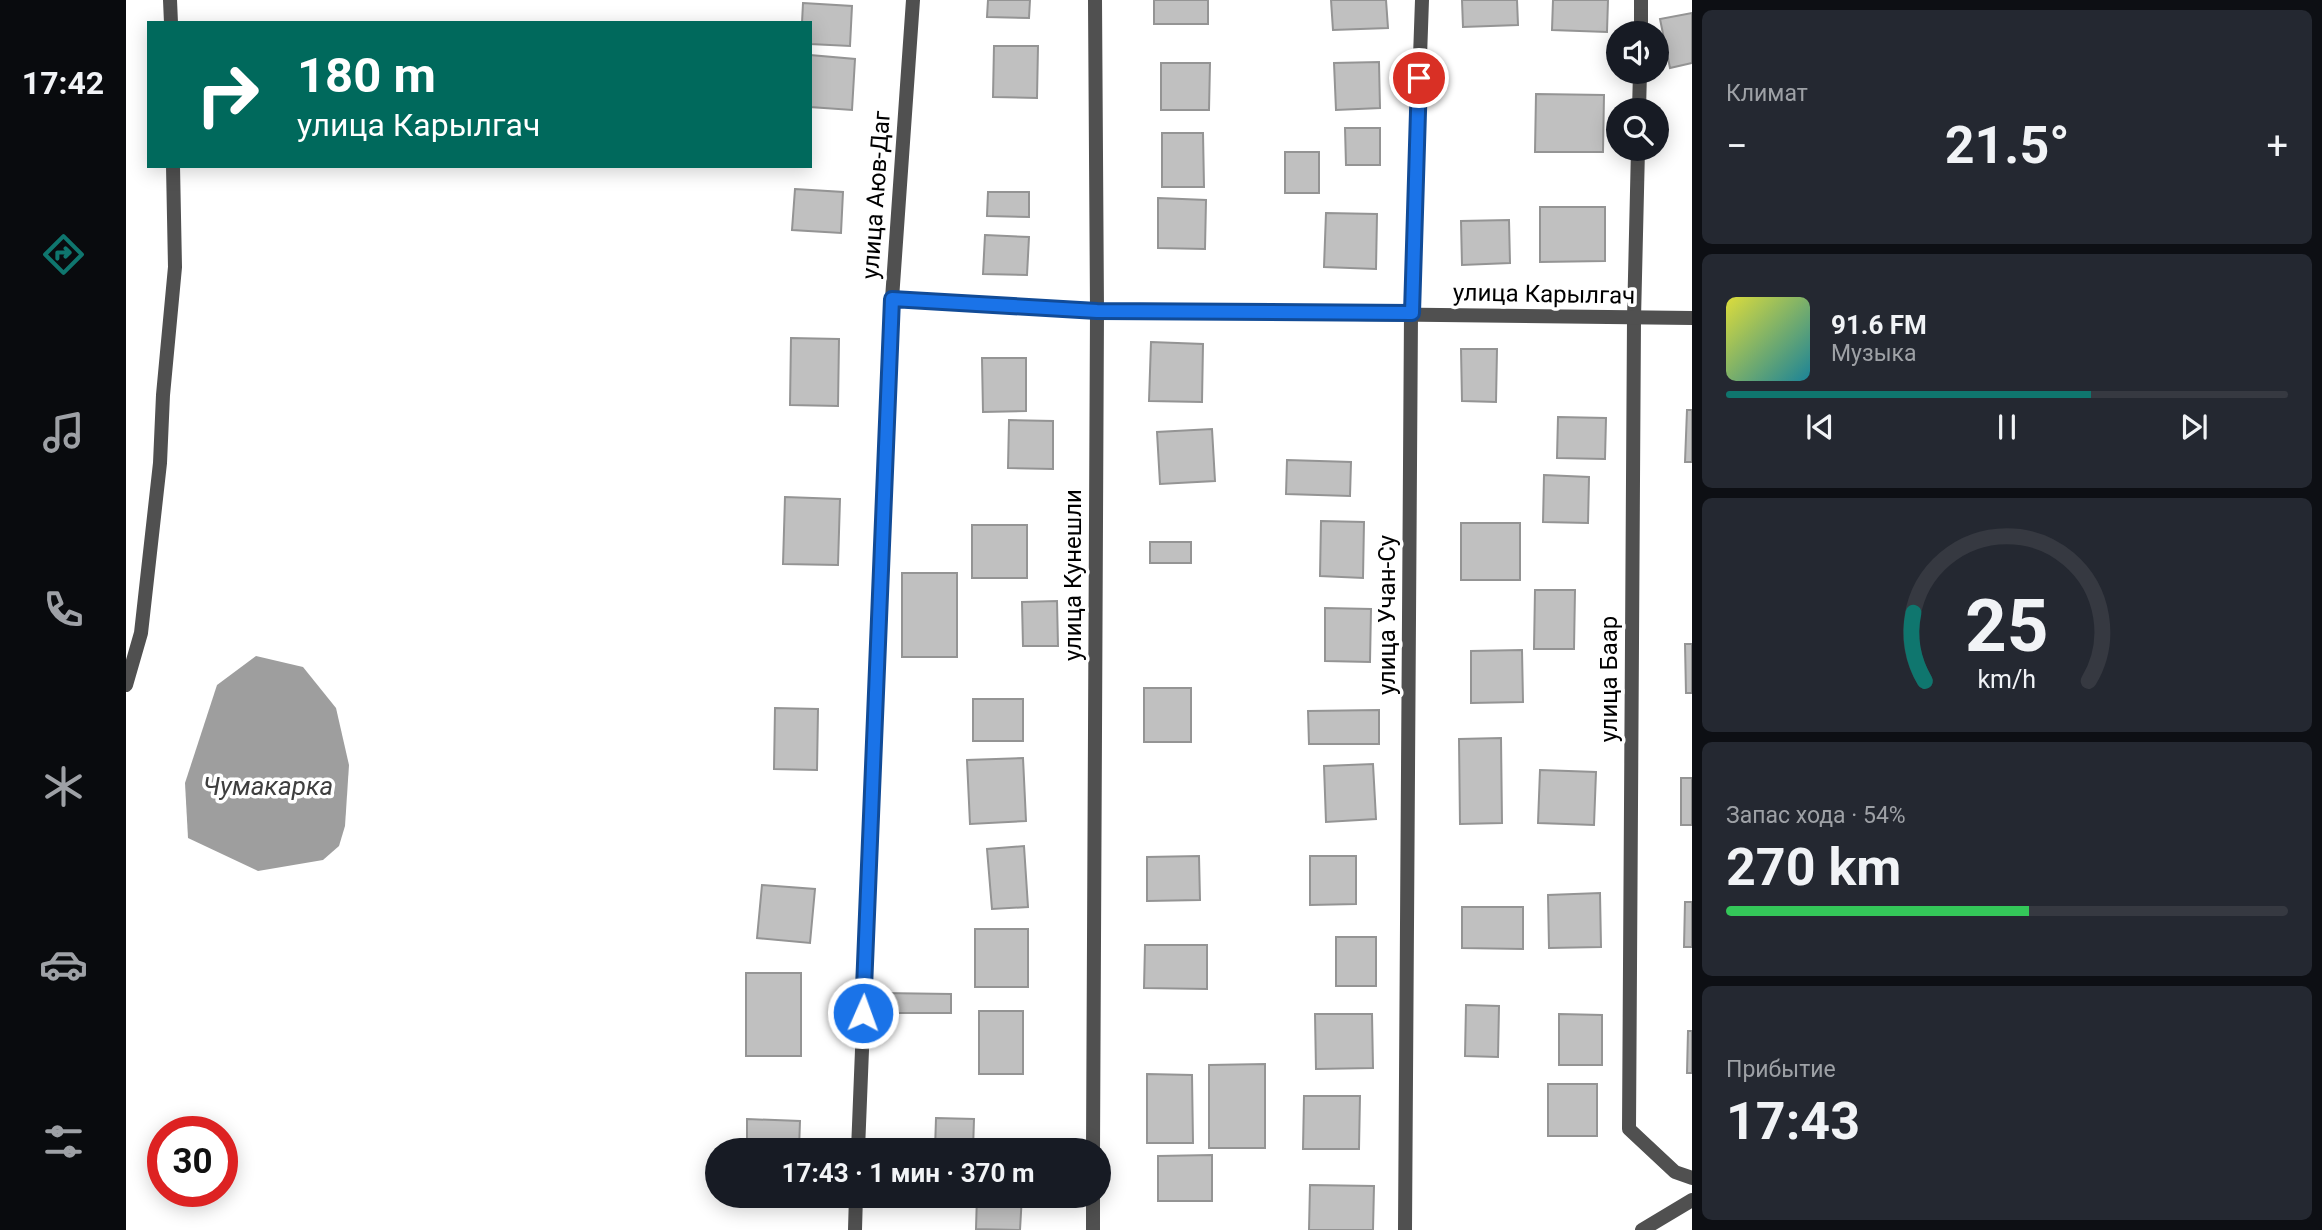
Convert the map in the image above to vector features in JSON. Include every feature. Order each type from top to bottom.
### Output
[{"type":"street","points":[[170,0],[172,21]]},
{"type":"street","name":"улица Аюв-Даг","points":[[858,1138],[892,299],[913,0]]},
{"type":"street","name":"улица Кунешли","points":[[1093,1138],[1097,311],[1095,0]]},
{"type":"street","name":"улица Учан-Су","points":[[1405,1230],[1412,313],[1422,0]]},
{"type":"street","points":[[1641,21],[1642,0]]},
{"type":"street","name":"улица Баар","points":[[1638,161],[1634,319],[1629,1129],[1675,1172],[1692,1178]]},
{"type":"street","points":[[126,685],[141,633],[160,463],[163,395],[175,267],[173,168]]},
{"type":"street","name":"улица Карылгач","points":[[892,299],[1097,311],[1692,318]]},
{"type":"street","points":[[1642,1230],[1692,1200]]},
{"type":"street","points":[[855,1230],[856,1208]]},
{"type":"street","points":[[1093,1208],[1093,1230]]},
{"type":"water","name":"Чумакарка","points":[[256,656],[303,667],[336,708],[349,765],[345,826],[339,846],[323,860],[258,871],[188,838],[185,783],[217,685]]},
{"type":"building","points":[[988,0],[1030,0],[1029,18],[987,17]]},
{"type":"building","points":[[1154,0],[1208,0],[1208,24],[1154,24]]},
{"type":"building","points":[[1331,0],[1386,0],[1388,28],[1333,30]]},
{"type":"building","points":[[1462,0],[1517,0],[1518,25],[1463,27]]},
{"type":"building","points":[[1553,0],[1608,0],[1606,32],[1552,30]]},
{"type":"building","points":[[803,3],[852,6],[850,46],[812,44],[812,21],[802,21]]},
{"type":"building","points":[[1692,13],[1692,63],[1670,68],[1669,21],[1660,19]]},
{"type":"building","points":[[994,46],[1038,46],[1037,98],[993,97]]},
{"type":"building","points":[[812,55],[855,59],[852,110],[812,107]]},
{"type":"building","points":[[1379,62],[1380,108],[1336,110],[1334,63]]},
{"type":"building","points":[[1161,63],[1210,63],[1209,110],[1161,110]]},
{"type":"building","points":[[1536,94],[1604,95],[1603,152],[1535,152]]},
{"type":"building","points":[[1345,128],[1380,128],[1380,165],[1346,165]]},
{"type":"building","points":[[1162,133],[1203,133],[1204,187],[1162,187]]},
{"type":"building","points":[[1285,152],[1319,152],[1319,193],[1285,193]]},
{"type":"building","points":[[795,189],[843,192],[841,233],[792,230]]},
{"type":"building","points":[[988,192],[1029,192],[1029,217],[987,216]]},
{"type":"building","points":[[1158,198],[1206,200],[1205,249],[1158,248]]},
{"type":"building","points":[[1540,207],[1605,207],[1605,261],[1540,262]]},
{"type":"building","points":[[1326,213],[1377,214],[1376,269],[1324,267]]},
{"type":"building","points":[[1509,220],[1510,263],[1462,265],[1461,221]]},
{"type":"building","points":[[985,235],[1029,237],[1027,275],[983,274]]},
{"type":"building","points":[[791,338],[839,339],[838,406],[790,405]]},
{"type":"building","points":[[1151,342],[1203,344],[1202,402],[1149,401]]},
{"type":"building","points":[[1461,349],[1497,349],[1496,402],[1462,401]]},
{"type":"building","points":[[982,358],[1026,358],[1026,411],[983,412]]},
{"type":"building","points":[[1687,410],[1692,410],[1692,462],[1685,462]]},
{"type":"building","points":[[1558,417],[1606,418],[1605,459],[1557,458]]},
{"type":"building","points":[[1009,420],[1053,421],[1053,469],[1008,468]]},
{"type":"building","points":[[1212,429],[1215,481],[1160,484],[1157,432]]},
{"type":"building","points":[[1287,460],[1351,462],[1350,496],[1286,494]]},
{"type":"building","points":[[1544,475],[1589,477],[1588,523],[1543,522]]},
{"type":"building","points":[[785,497],[840,499],[838,565],[783,564]]},
{"type":"building","points":[[1321,521],[1364,522],[1363,578],[1320,576]]},
{"type":"building","points":[[1461,523],[1520,523],[1520,580],[1461,580]]},
{"type":"building","points":[[972,525],[1027,525],[1027,578],[972,578]]},
{"type":"building","points":[[1150,542],[1191,542],[1191,563],[1150,563]]},
{"type":"building","points":[[902,573],[957,573],[957,657],[902,657]]},
{"type":"building","points":[[1535,590],[1575,590],[1574,649],[1534,649]]},
{"type":"building","points":[[1057,601],[1058,646],[1023,646],[1022,602]]},
{"type":"building","points":[[1325,608],[1371,609],[1370,662],[1325,661]]},
{"type":"building","points":[[1685,644],[1692,644],[1692,693],[1686,693]]},
{"type":"building","points":[[1522,650],[1523,702],[1471,703],[1471,651]]},
{"type":"building","points":[[1144,688],[1191,688],[1191,742],[1144,742]]},
{"type":"building","points":[[973,699],[1023,699],[1023,741],[973,741]]},
{"type":"building","points":[[775,708],[818,709],[817,770],[774,769]]},
{"type":"building","points":[[1379,710],[1379,744],[1309,744],[1308,711]]},
{"type":"building","points":[[1501,738],[1502,823],[1460,824],[1459,739]]},
{"type":"building","points":[[1023,758],[1026,821],[970,824],[967,760]]},
{"type":"building","points":[[1373,764],[1376,819],[1326,822],[1324,766]]},
{"type":"building","points":[[1540,770],[1596,772],[1594,825],[1538,823]]},
{"type":"building","points":[[1681,778],[1692,778],[1692,825],[1681,825]]},
{"type":"building","points":[[1024,846],[1028,907],[992,909],[987,849]]},
{"type":"building","points":[[1199,856],[1200,900],[1147,901],[1147,857]]},
{"type":"building","points":[[1310,856],[1356,856],[1356,904],[1310,905]]},
{"type":"building","points":[[762,885],[815,889],[810,943],[757,938]]},
{"type":"building","points":[[1600,893],[1601,947],[1549,948],[1548,895]]},
{"type":"building","points":[[1685,902],[1692,902],[1692,947],[1684,947]]},
{"type":"building","points":[[1462,907],[1523,907],[1523,949],[1462,948]]},
{"type":"building","points":[[975,929],[1028,929],[1028,987],[975,987]]},
{"type":"building","points":[[1336,937],[1376,937],[1376,986],[1336,986]]},
{"type":"building","points":[[1145,945],[1207,945],[1207,989],[1144,988]]},
{"type":"building","points":[[746,973],[801,973],[801,1056],[746,1056]]},
{"type":"building","points":[[881,993],[951,994],[951,1013],[881,1013]]},
{"type":"building","points":[[1466,1005],[1499,1006],[1498,1057],[1465,1056]]},
{"type":"building","points":[[979,1011],[1023,1011],[1023,1074],[979,1074]]},
{"type":"building","points":[[1315,1014],[1372,1014],[1373,1068],[1316,1069]]},
{"type":"building","points":[[1559,1014],[1602,1015],[1602,1065],[1559,1065]]},
{"type":"building","points":[[1688,1031],[1692,1031],[1692,1073],[1687,1073]]},
{"type":"building","points":[[1265,1064],[1265,1148],[1209,1148],[1209,1065]]},
{"type":"building","points":[[1147,1074],[1192,1075],[1193,1143],[1147,1143]]},
{"type":"building","points":[[1548,1084],[1597,1084],[1597,1136],[1548,1136]]},
{"type":"building","points":[[1304,1096],[1360,1096],[1359,1149],[1303,1149]]},
{"type":"building","points":[[936,1118],[974,1119],[973,1138],[935,1138]]},
{"type":"building","points":[[747,1119],[800,1121],[799,1138],[747,1138]]},
{"type":"building","points":[[1212,1155],[1212,1201],[1158,1201],[1158,1156]]},
{"type":"building","points":[[1310,1185],[1374,1186],[1373,1230],[1309,1230]]},
{"type":"building","points":[[977,1208],[1021,1208],[1020,1230],[976,1229]]},
{"type":"route","points":[[863,1013],[892,299],[1097,311],[1412,313],[1419,78]]}]
